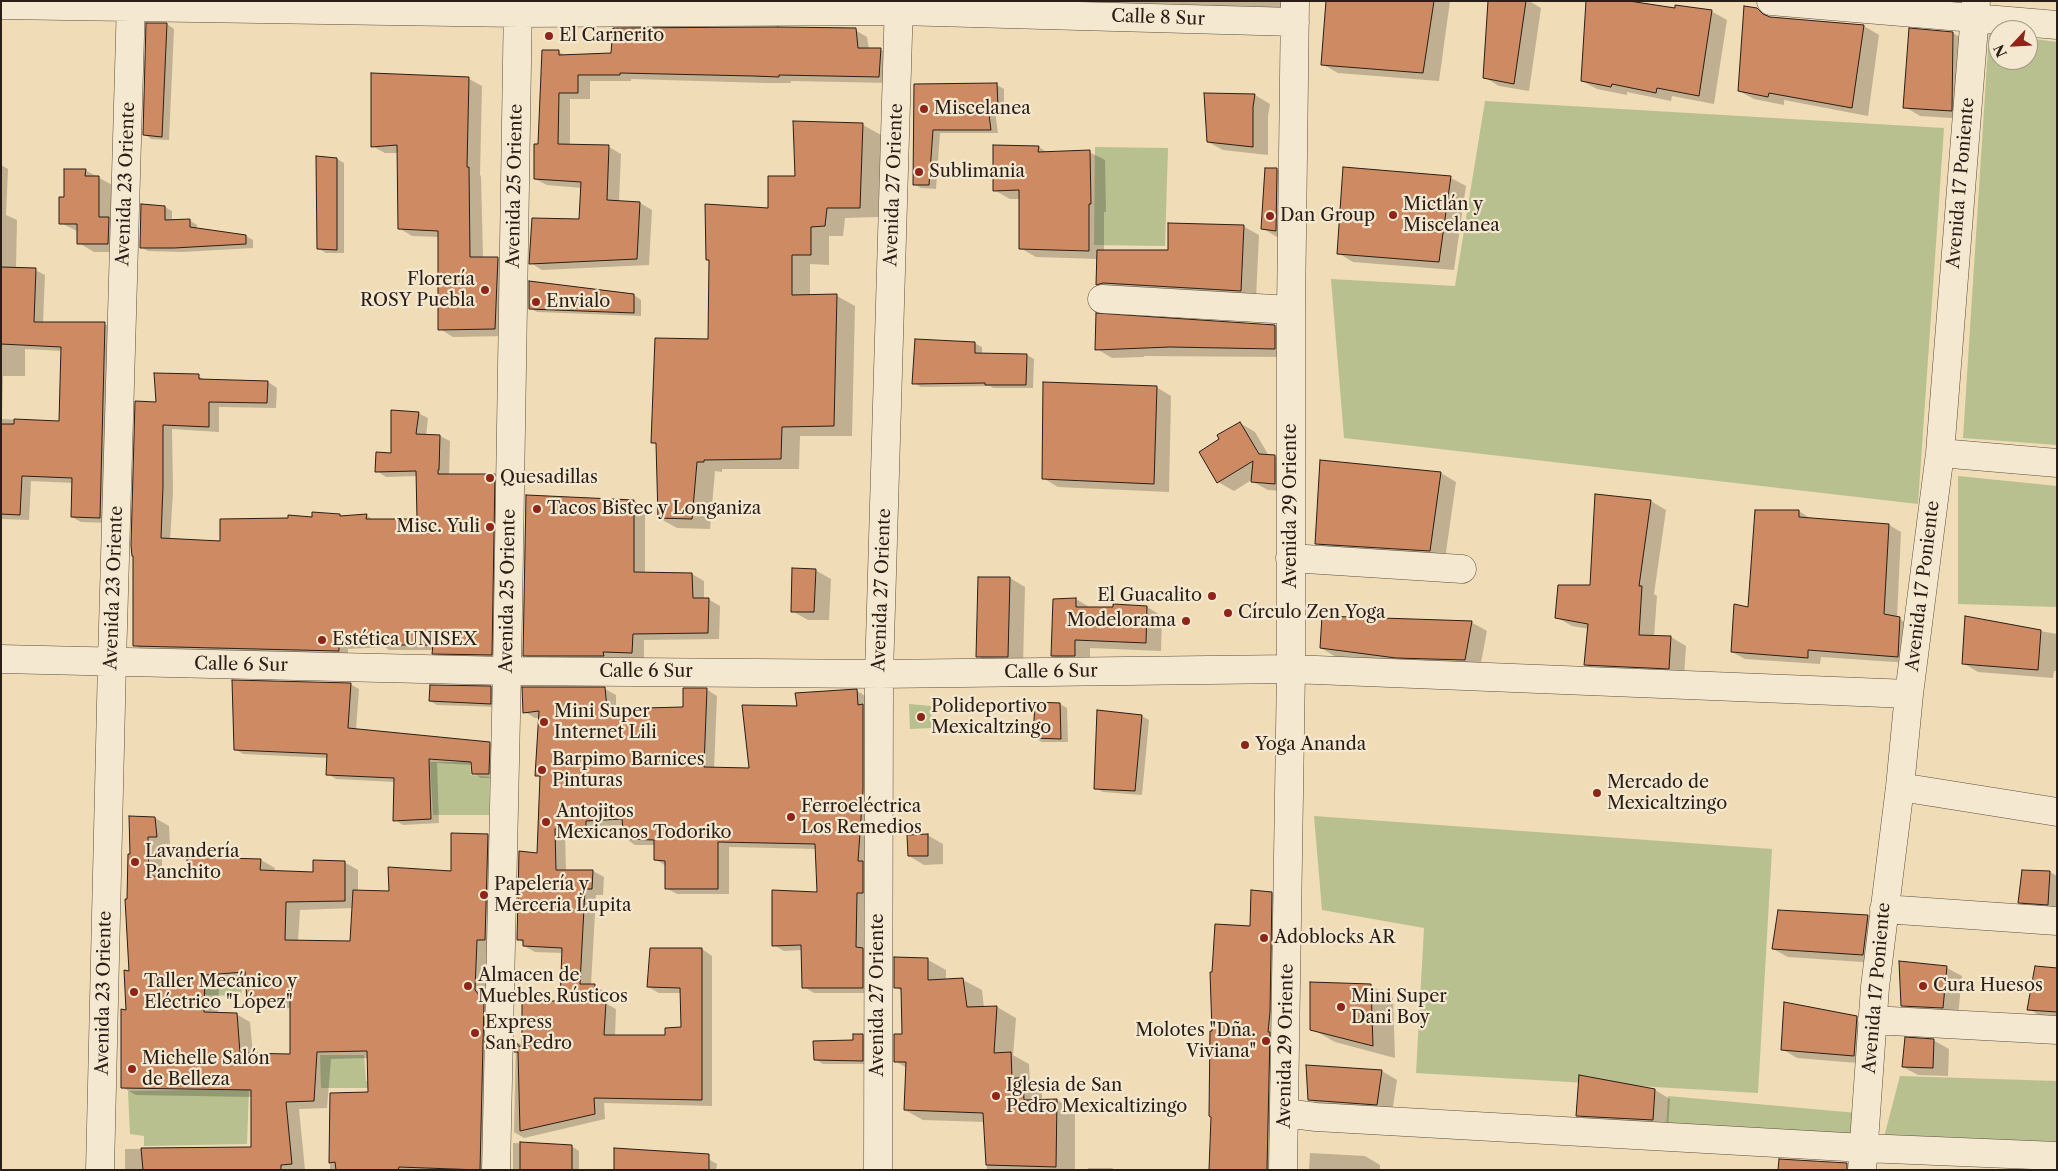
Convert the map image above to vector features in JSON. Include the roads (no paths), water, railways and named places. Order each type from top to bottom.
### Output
[{"type":"street","points":[[1771,1],[1975,10],[2057,25]]},
{"type":"street","name":"Calle 8 Sur","points":[[1,6],[131,4],[518,7],[899,6],[1294,11]]},
{"type":"street","name":"Avenida 23 Oriente","points":[[100,1170],[112,662],[131,4]]},
{"type":"street","name":"Avenida 27 Oriente","points":[[878,1170],[879,674],[899,6]]},
{"type":"street","name":"Avenida 25 Oriente","points":[[496,1170],[507,671],[518,7]]},
{"type":"street","name":"Avenida 17 Poniente","points":[[1863,1159],[1872,1020],[1884,909],[1940,453],[1975,10]]},
{"type":"street","name":"Avenida 29 Oriente","points":[[1284,1170],[1291,669],[1291,310],[1294,11]]},
{"type":"street","points":[[1102,299],[1291,310]]},
{"type":"street","points":[[1940,453],[2057,463]]},
{"type":"street","points":[[1290,558],[1462,569]]},
{"type":"street","name":"Calle 6 Sur","points":[[1,659],[507,671],[879,674],[1291,669],[1909,694]]},
{"type":"street","points":[[1900,787],[2057,812]]},
{"type":"street","points":[[1884,909],[2057,921]]},
{"type":"street","points":[[1872,1020],[2057,1030]]},
{"type":"street","points":[[1285,1113],[1316,1117],[1863,1159],[2057,1156]]},
{"type":"place","name":"El Carnerito","points":[[549,36]]},
{"type":"place","name":"Miscelanea","points":[[924,109]]},
{"type":"place","name":"Sublimania","points":[[919,172]]},
{"type":"place","name":"Mictlán y Miscelanea","points":[[1393,215]]},
{"type":"place","name":"Dan Group","points":[[1270,216]]},
{"type":"place","name":"Florería ROSY Puebla","points":[[485,290]]},
{"type":"place","name":"Envialo","points":[[536,302]]},
{"type":"place","name":"Quesadillas","points":[[490,478]]},
{"type":"place","name":"Tacos Bistec y Longaniza","points":[[537,509]]},
{"type":"place","name":"Misc. Yuli","points":[[490,527]]},
{"type":"place","name":"El Guacalito","points":[[1212,596]]},
{"type":"place","name":"Círculo Zen Yoga","points":[[1228,613]]},
{"type":"place","name":"Modelorama","points":[[1186,621]]},
{"type":"place","name":"Estética UNISEX","points":[[322,640]]},
{"type":"place","name":"Polideportivo Mexicaltzingo","points":[[921,717]]},
{"type":"place","name":"Mini Super Internet Lili","points":[[544,722]]},
{"type":"place","name":"Yoga Ananda","points":[[1245,745]]},
{"type":"place","name":"Barpimo Barnices Pinturas","points":[[542,770]]},
{"type":"place","name":"Mercado de Mexicaltzingo","points":[[1597,793]]},
{"type":"place","name":"Ferroeléctrica Los Remedios","points":[[791,817]]},
{"type":"place","name":"Antojitos Mexicanos Todoriko","points":[[546,822]]},
{"type":"place","name":"Lavandería Panchito","points":[[135,862]]},
{"type":"place","name":"Papelería y Merceria Lupita","points":[[484,895]]},
{"type":"place","name":"Adoblocks AR","points":[[1264,938]]},
{"type":"place","name":"Almacen de Muebles Rústicos","points":[[468,986]]},
{"type":"place","name":"Cura Huesos","points":[[1923,986]]},
{"type":"place","name":"Taller Mecánico y Eléctrico \"López\"","points":[[134,992]]},
{"type":"place","name":"Mini Super Dani Boy","points":[[1341,1007]]},
{"type":"place","name":"Express San Pedro","points":[[475,1033]]},
{"type":"place","name":"Molotes \"Dña. Viviana\"","points":[[1266,1041]]},
{"type":"place","name":"Michelle Salón de Belleza","points":[[132,1069]]},
{"type":"place","name":"Iglesia de San Pedro Mexicaltizingo","points":[[996,1096]]}]
